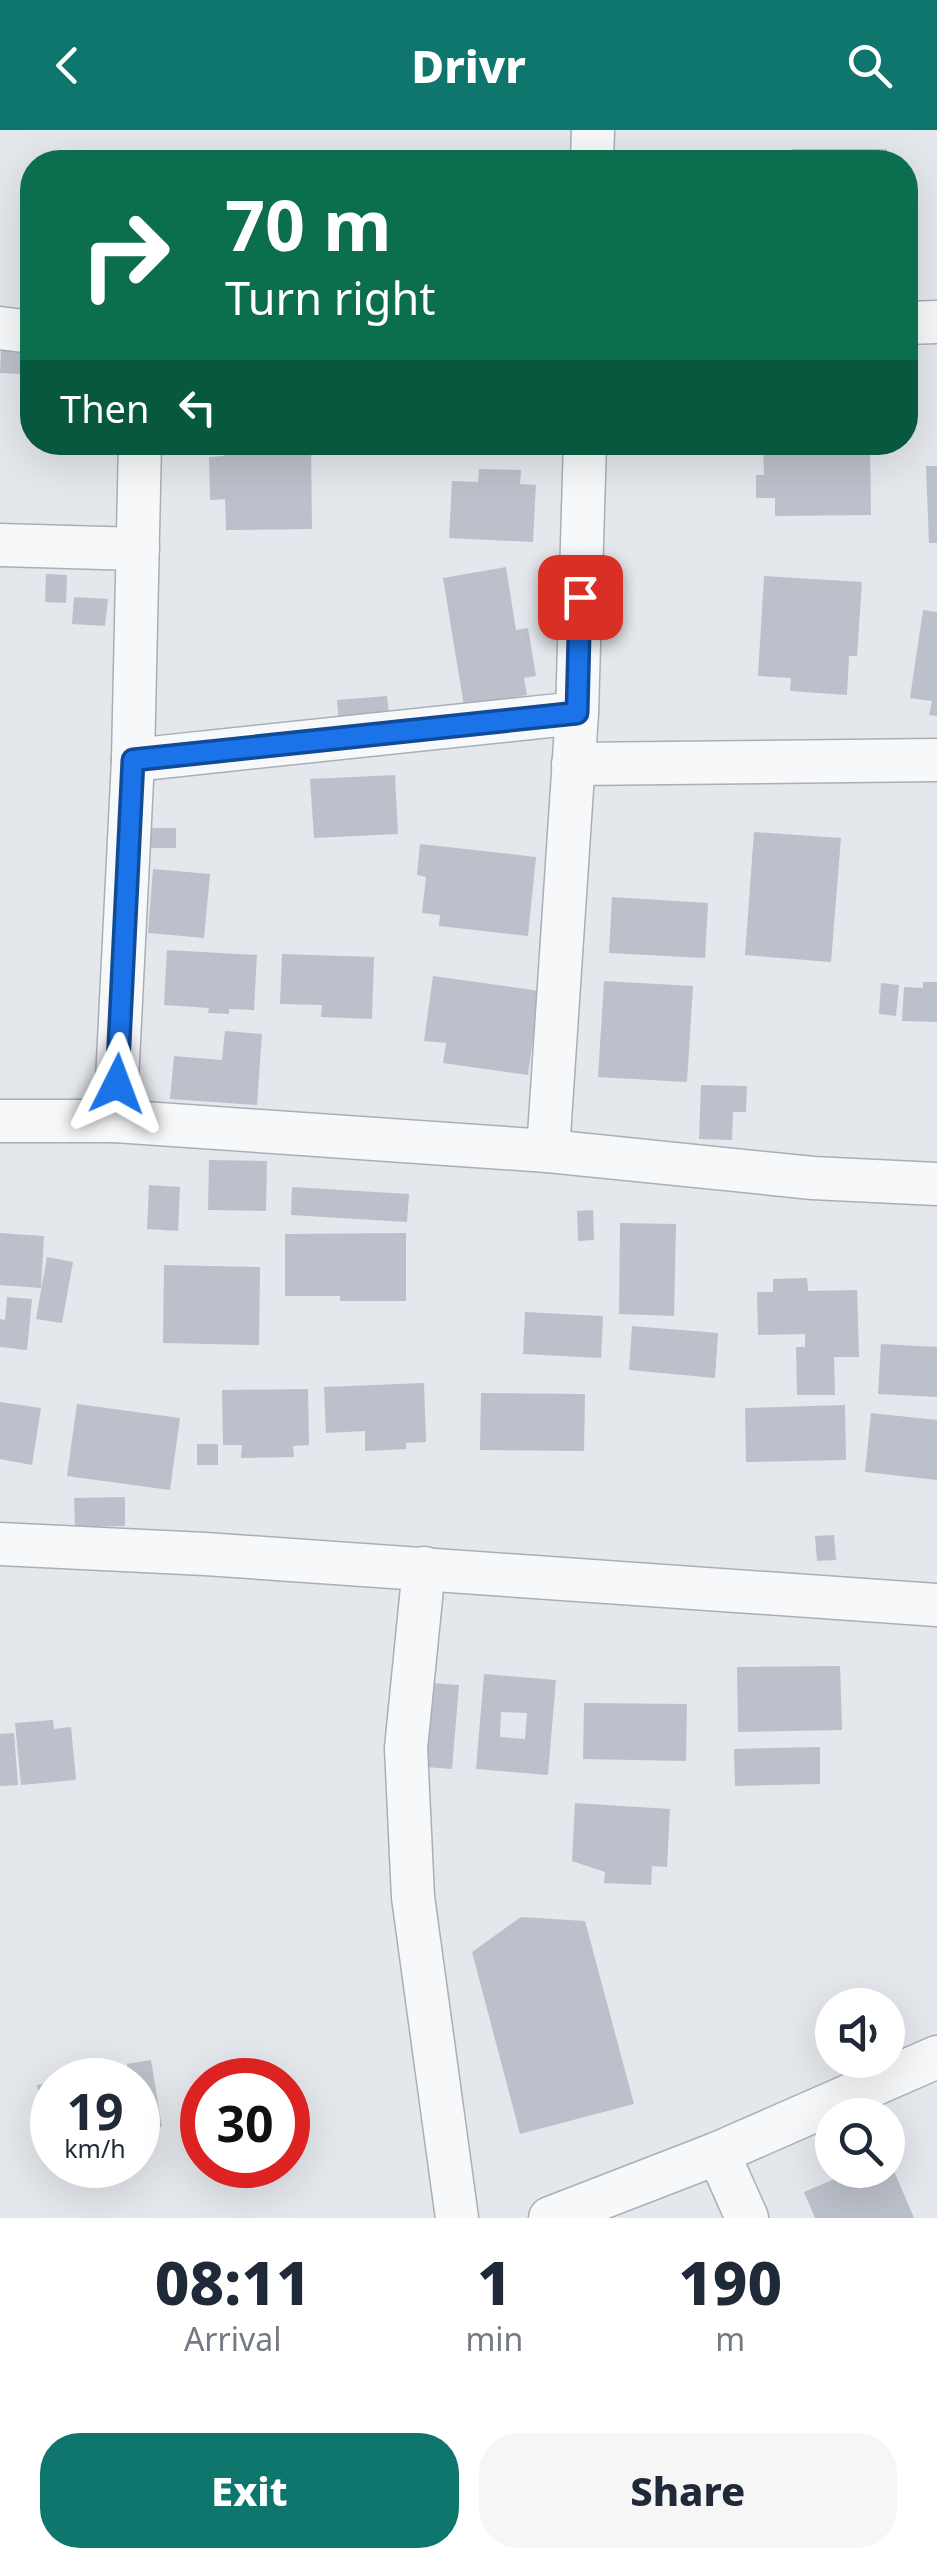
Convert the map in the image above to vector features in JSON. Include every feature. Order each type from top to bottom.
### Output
[{"type":"street","points":[[115,1120],[133,760],[140,455]]},
{"type":"street","points":[[548,1151],[577,713],[585,455]]},
{"type":"street","points":[[0,545],[138,549]]},
{"type":"street","points":[[133,760],[577,713]]},
{"type":"street","points":[[573,764],[937,760]]},
{"type":"street","points":[[0,1121],[115,1120],[937,1184]]},
{"type":"street","points":[[0,1544],[424,1568],[937,1605]]},
{"type":"street","points":[[424,1568],[406,1748],[413,1897],[457,2218]]},
{"type":"street","points":[[550,2218],[718,2153],[937,2056]]},
{"type":"street","points":[[718,2153],[747,2218]]},
{"type":"building","points":[[792,149],[887,149],[887,150]]},
{"type":"building","points":[[1,350],[20,351],[20,374],[0,373]]},
{"type":"building","points":[[311,455],[312,529],[226,530],[225,499],[210,500],[209,457]]},
{"type":"building","points":[[763,455],[870,455],[871,515],[775,516],[775,498],[756,498],[756,475],[764,475]]},
{"type":"building","points":[[926,466],[937,466],[937,543],[929,543]]},
{"type":"building","points":[[479,469],[521,470],[520,484],[536,485],[533,542],[449,538],[452,481],[478,482]]},
{"type":"building","points":[[506,567],[516,630],[528,628],[536,676],[524,678],[527,695],[464,706],[443,578]]},
{"type":"building","points":[[46,574],[67,575],[66,603],[45,602]]},
{"type":"building","points":[[764,576],[862,582],[857,656],[849,656],[847,695],[790,691],[791,678],[758,676]]},
{"type":"building","points":[[74,597],[108,599],[105,626],[72,624]]},
{"type":"building","points":[[923,610],[937,612],[937,716],[929,715],[932,701],[910,698]]},
{"type":"building","points":[[387,696],[390,721],[339,725],[337,700]]},
{"type":"building","points":[[395,775],[398,834],[314,838],[310,779]]},
{"type":"building","points":[[144,828],[176,828],[176,848],[145,848]]},
{"type":"building","points":[[754,832],[841,838],[831,962],[745,955]]},
{"type":"building","points":[[420,844],[536,857],[528,936],[439,926],[440,915],[422,913],[426,877],[417,875]]},
{"type":"building","points":[[153,869],[210,874],[204,938],[148,933]]},
{"type":"building","points":[[612,897],[708,903],[705,958],[609,953]]},
{"type":"building","points":[[167,950],[257,955],[254,1010],[208,1013],[209,1008],[164,1005]]},
{"type":"building","points":[[282,954],[374,957],[372,1019],[321,1017],[322,1005],[280,1004]]},
{"type":"building","points":[[433,976],[540,991],[528,1075],[443,1063],[446,1043],[424,1041]]},
{"type":"building","points":[[604,981],[693,986],[687,1082],[598,1077]]},
{"type":"building","points":[[923,982],[937,982],[937,1022],[902,1021],[904,987],[923,988]]},
{"type":"building","points":[[881,983],[899,985],[896,1016],[879,1014]]},
{"type":"building","points":[[225,1031],[262,1034],[257,1105],[170,1099],[174,1056],[222,1060]]},
{"type":"building","points":[[701,1085],[747,1086],[746,1112],[733,1112],[732,1140],[699,1139]]},
{"type":"building","points":[[209,1160],[267,1161],[266,1211],[208,1210]]},
{"type":"building","points":[[149,1185],[180,1187],[178,1231],[147,1229]]},
{"type":"building","points":[[292,1187],[409,1194],[407,1222],[291,1215]]},
{"type":"building","points":[[593,1210],[594,1240],[578,1241],[577,1211]]},
{"type":"building","points":[[620,1223],[676,1224],[674,1316],[619,1314]]},
{"type":"building","points":[[0,1233],[44,1236],[41,1288],[0,1285]]},
{"type":"building","points":[[406,1233],[406,1301],[285,1296],[285,1234]]},
{"type":"building","points":[[47,1257],[73,1262],[62,1323],[36,1319]]},
{"type":"building","points":[[164,1265],[260,1267],[259,1345],[163,1343]]},
{"type":"building","points":[[807,1278],[808,1291],[857,1290],[859,1357],[834,1357],[835,1395],[797,1395],[796,1347],[805,1347],[805,1334],[758,1335],[757,1292],[773,1292],[773,1279]]},
{"type":"building","points":[[7,1297],[32,1299],[27,1350],[0,1347],[0,1319],[5,1320]]},
{"type":"building","points":[[525,1312],[603,1316],[601,1358],[523,1354]]},
{"type":"building","points":[[632,1326],[718,1333],[715,1378],[629,1370]]},
{"type":"building","points":[[881,1344],[937,1347],[937,1397],[878,1394]]},
{"type":"building","points":[[424,1383],[426,1442],[406,1443],[406,1449],[365,1451],[365,1431],[326,1433],[324,1387]]},
{"type":"building","points":[[308,1389],[309,1445],[293,1446],[294,1457],[241,1458],[242,1445],[223,1445],[222,1390]]},
{"type":"building","points":[[481,1393],[585,1394],[584,1451],[480,1450]]},
{"type":"building","points":[[0,1402],[41,1408],[32,1465],[0,1459]]},
{"type":"building","points":[[77,1404],[180,1418],[170,1490],[67,1476]]},
{"type":"building","points":[[845,1405],[846,1460],[746,1462],[745,1408]]},
{"type":"building","points":[[871,1413],[937,1420],[937,1480],[865,1472]]},
{"type":"building","points":[[197,1444],[218,1444],[218,1465],[197,1465]]},
{"type":"building","points":[[125,1497],[125,1526],[75,1527],[74,1498]]},
{"type":"building","points":[[834,1535],[836,1560],[817,1561],[815,1536]]},
{"type":"building","points":[[840,1666],[842,1730],[738,1732],[737,1667]]},
{"type":"building","points":[[484,1674],[556,1680],[548,1775],[476,1769]],"holes":[[[501,1712],[527,1713],[525,1739],[500,1737]]]},
{"type":"building","points":[[432,1683],[459,1685],[452,1769],[425,1767]]},
{"type":"building","points":[[584,1703],[687,1704],[686,1761],[583,1759]]},
{"type":"building","points":[[53,1720],[54,1729],[71,1727],[76,1780],[21,1785],[15,1723]]},
{"type":"building","points":[[14,1733],[18,1785],[0,1786],[0,1734]]},
{"type":"building","points":[[820,1747],[820,1784],[735,1786],[734,1749]]},
{"type":"building","points":[[575,1803],[670,1809],[667,1867],[652,1866],[651,1885],[604,1883],[605,1872],[572,1861]]},
{"type":"building","points":[[521,1917],[585,1921],[634,2104],[520,2134],[472,1952]]},
{"type":"building","points":[[815,2187],[901,2188],[914,2218],[815,2218],[804,2192]]},
{"type":"route","points":[[117,1084],[133,760],[577,713],[580,597]]}]
